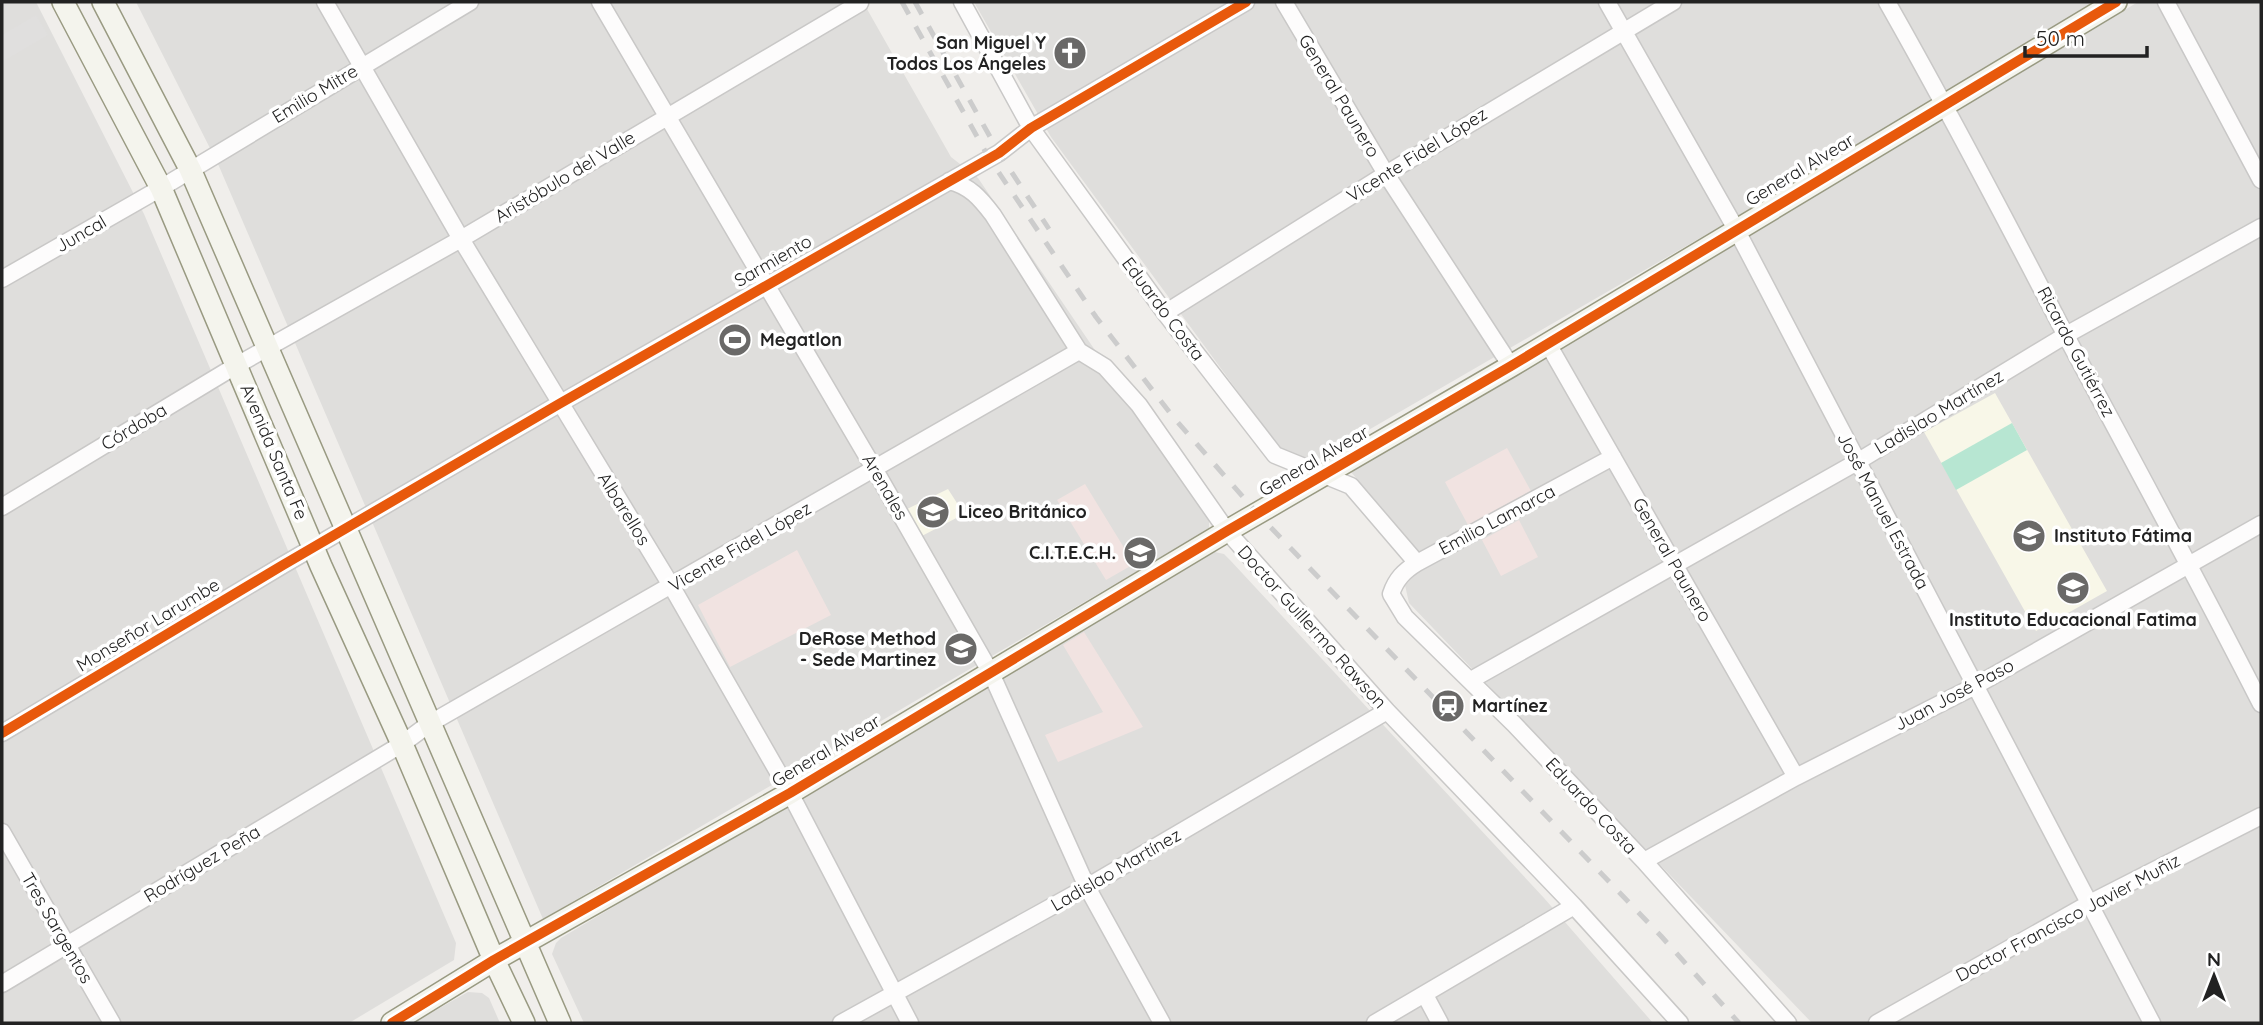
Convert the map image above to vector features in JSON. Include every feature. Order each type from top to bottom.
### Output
[{"type":"main road","name":"Avenida Santa Fe","points":[[63,2],[160,188],[313,547],[523,1023]]},
{"type":"main road","name":"Avenida Santa Fe","points":[[103,2],[190,169],[560,1023]]},
{"type":"main road","name":"General Alvear","points":[[392,1023],[494,960],[790,793],[1227,531],[1548,344],[2116,2]]},
{"type":"street","name":"Albarellos","points":[[325,2],[461,239],[672,587],[790,793],[910,1023]]},
{"type":"street","name":"Emilio Mitre","points":[[160,188],[470,2]]},
{"type":"street","name":"Arenales","points":[[600,2],[876,470],[991,673],[1087,887],[1162,1023]]},
{"type":"street","name":"Eduardo Costa","points":[[962,2],[1031,128],[1165,313],[1275,455],[1351,486],[1417,563]]},
{"type":"street","name":"Sarmiento","points":[[313,547],[999,153],[1031,128],[1246,2]]},
{"type":"street","name":"General Paunero","points":[[1284,2],[1385,174],[1511,366]]},
{"type":"street","name":"José Manuel Estrada","points":[[1606,2],[1736,229],[2152,1023]]},
{"type":"street","name":"Vicente Fidel López","points":[[1165,313],[1385,174],[1673,2]]},
{"type":"street","name":"Ricardo Gutiérrez","points":[[1887,2],[1945,104],[2261,704]]},
{"type":"street","points":[[2166,2],[2261,180]]},
{"type":"street","name":"Aristóbulo del Valle","points":[[267,348],[461,239],[860,3]]},
{"type":"street","name":"Doctor Guillermo Rawson","points":[[949,181],[965,185],[978,196],[993,215],[1079,351],[1105,367],[1139,405],[1227,531],[1387,711],[1574,906],[1680,1023]]},
{"type":"street","name":"Juncal","points":[[2,279],[160,188]]},
{"type":"street","name":"Ladislao Martínez","points":[[1471,680],[1857,462],[2066,335],[2261,227]]},
{"type":"street","name":"General Paunero","points":[[1548,344],[1796,777]]},
{"type":"street","name":"Córdoba","points":[[2,506],[267,348]]},
{"type":"street","name":"Vicente Fidel López","points":[[402,744],[429,724],[876,470],[1079,351]]},
{"type":"street","name":"Emilio Lamarca","points":[[1391,594],[1395,583],[1404,572],[1417,563],[1613,457]]},
{"type":"street","name":"Juan José Paso","points":[[1644,862],[1796,777],[1975,685],[2261,524]]},
{"type":"street","name":"Monseñor Larumbe","points":[[2,733],[313,547]]},
{"type":"street","name":"Eduardo Costa","points":[[1391,594],[1405,617],[1471,680],[1644,862],[1788,1023]]},
{"type":"street","name":"Ladislao Martínez","points":[[841,1023],[1087,887],[1387,711]]},
{"type":"street","name":"Rodríguez Peña","points":[[2,984],[402,744]]},
{"type":"street","name":"Doctor Francisco Javier Muñiz","points":[[1877,1023],[2090,903],[2261,816]]},
{"type":"street","name":"Tres Sargentos","points":[[2,832],[112,1023]]},
{"type":"street","points":[[1375,1023],[1574,906]]},
{"type":"street","points":[[1424,995],[1440,1023]]},
{"type":"shaded area","points":[[2,2],[36,2],[144,214],[456,943],[454,960],[349,1023],[2,1023]]},
{"type":"shaded area","points":[[136,2],[863,2],[951,157],[978,178],[1209,518],[1209,529],[543,919],[218,164]]},
{"type":"shaded area","points":[[974,2],[2095,2],[1745,212],[1315,461],[1283,453],[1051,137]]},
{"type":"shaded area","points":[[2138,2],[2261,2],[2261,1023],[1812,1023],[1409,603],[1405,585],[1427,563],[1351,472],[1504,384],[1559,347]]},
{"type":"shaded area","points":[[36,15],[48,35],[2,62],[2,35]]},
{"type":"shaded area","name":"Instituto Fátima","points":[[1995,393],[2107,591],[2036,631],[1924,432]]},
{"type":"shaded area","points":[[1507,448],[1531,491],[1468,525],[1445,482]]},
{"type":"shaded area","points":[[1085,484],[1134,564],[1106,580],[1057,500]]},
{"type":"shaded area","name":"Liceo Británico","points":[[948,489],[964,514],[918,538],[903,511]]},
{"type":"shaded area","points":[[1519,520],[1538,557],[1501,576],[1482,540]]},
{"type":"shaded area","points":[[797,550],[831,615],[730,667],[698,605]]},
{"type":"shaded area","points":[[1210,551],[1224,554],[1230,560],[1544,898],[1653,1023],[584,1023],[552,954],[561,938]]},
{"type":"shaded area","points":[[1084,632],[1143,727],[1058,762],[1045,735],[1103,712],[1063,645]]},
{"type":"shaded area","points":[[468,992],[482,993],[489,998],[500,1023],[413,1023]]},
{"type":"green space","points":[[2012,423],[2027,450],[1956,490],[1941,463]]},
{"type":"railway","points":[[902,2],[989,158],[1096,317],[1174,418],[1258,514],[1661,936],[1739,1023]]},
{"type":"railway","points":[[915,2],[999,153],[1049,229]]},
{"type":"cycle path","points":[[2,733],[559,404],[999,153],[1031,128],[1246,2]]},
{"type":"cycle path","points":[[392,1023],[494,960],[790,793],[1227,531],[1511,366],[2116,2]]},
{"type":"place","name":"San Miguel Y Todos Los Ángeles","points":[[1070,53]]},
{"type":"place","name":"Megatlon","points":[[735,340]]},
{"type":"place","name":"Liceo Británico","points":[[933,512]]},
{"type":"place","name":"Instituto Fátima","points":[[2029,536]]},
{"type":"place","name":"C.I.T.E.C.H.","points":[[1140,553]]},
{"type":"place","name":"Instituto Educacional Fatima","points":[[2073,588]]},
{"type":"place","name":"DeRose Method - Sede Martinez","points":[[961,649]]},
{"type":"place","name":"Martínez","points":[[1448,706]]}]
